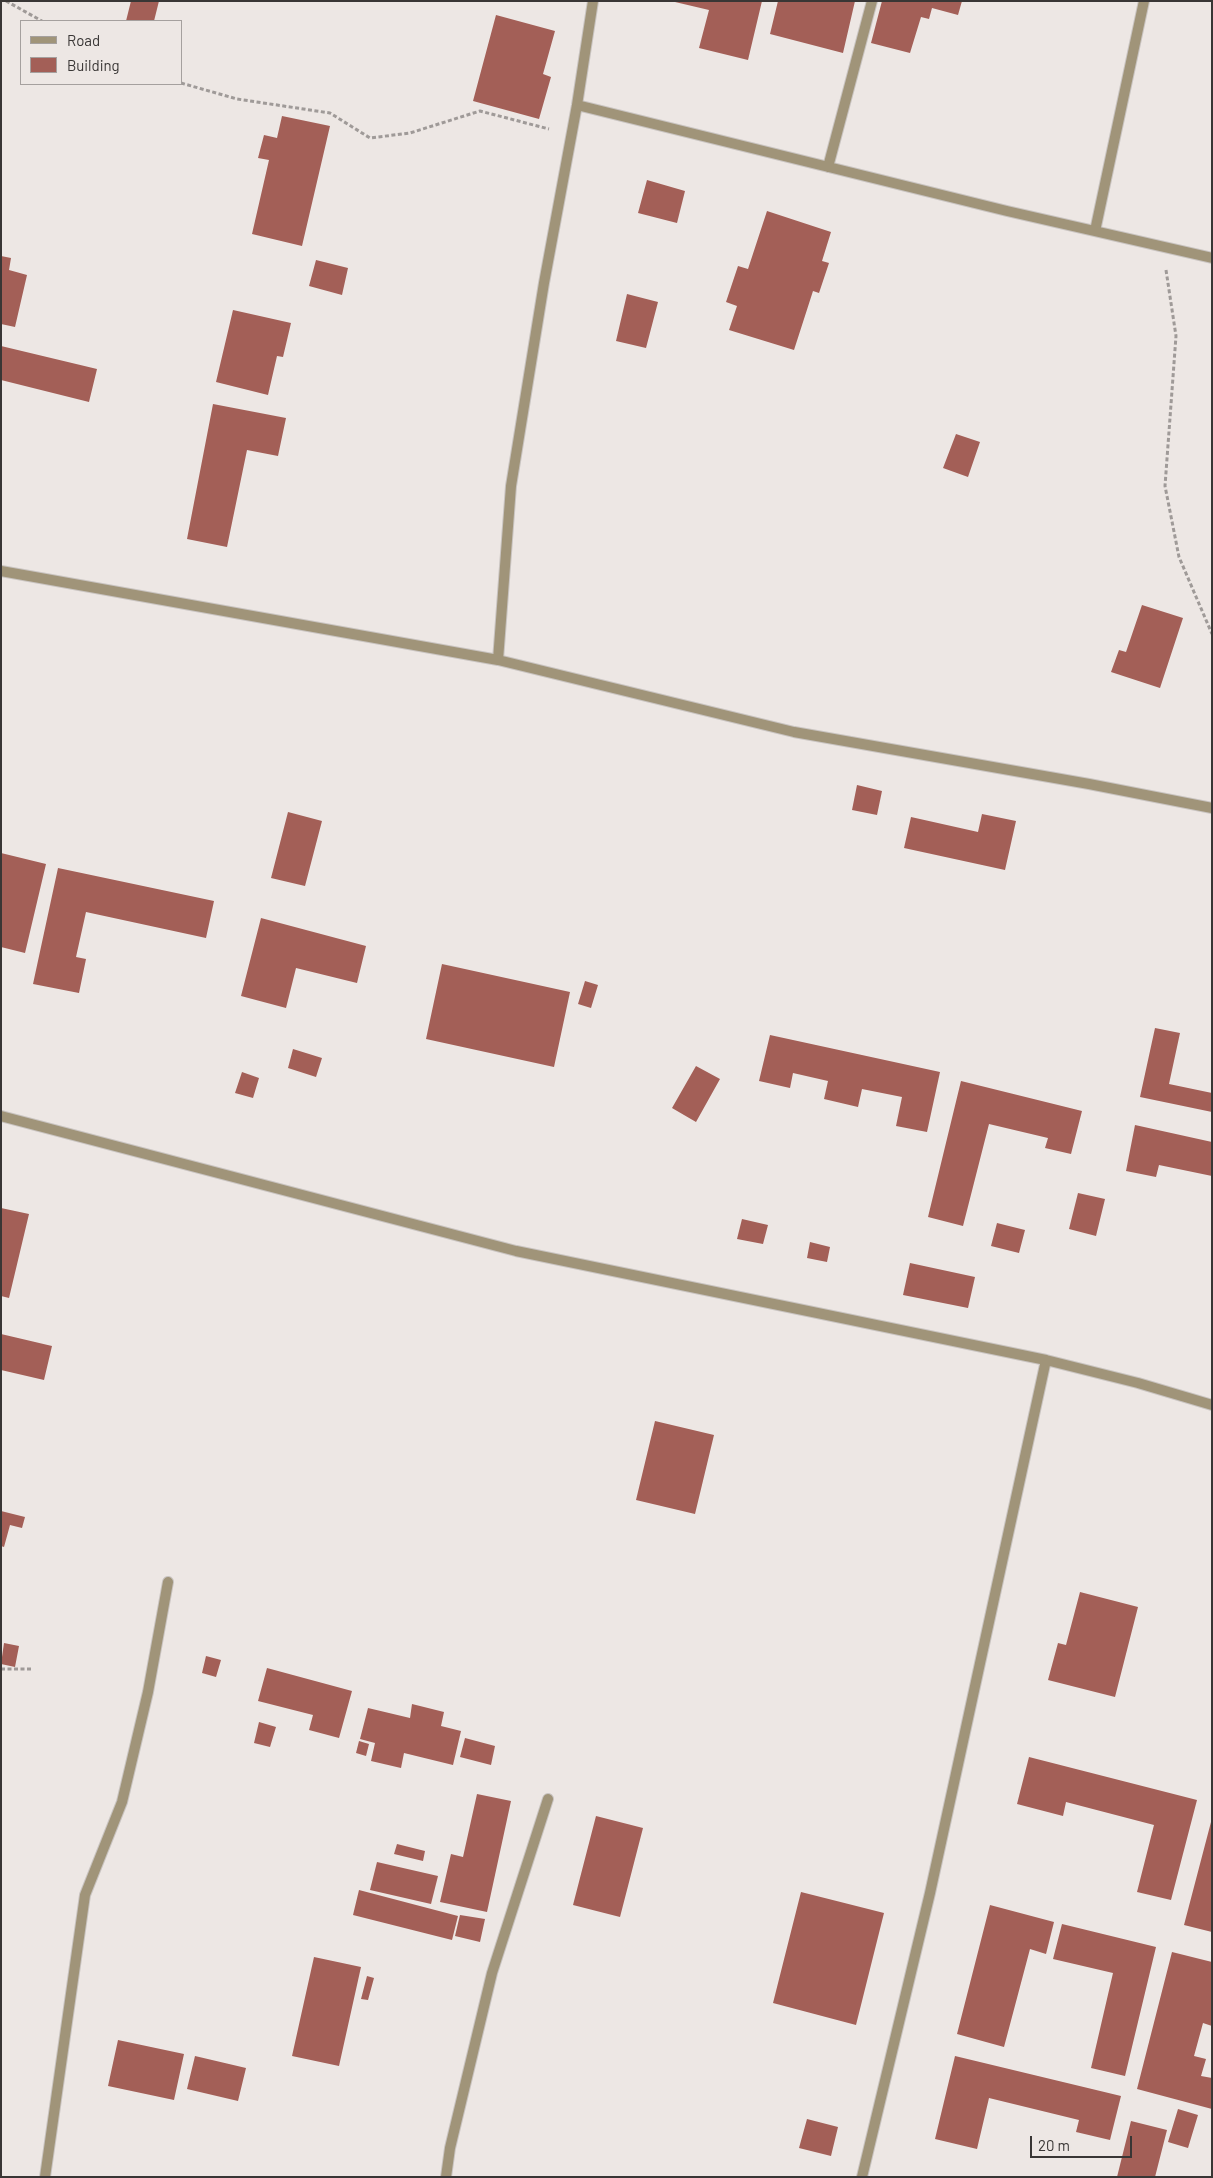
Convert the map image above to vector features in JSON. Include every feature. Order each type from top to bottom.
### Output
[{"type":"street","points":[[498,660],[511,486],[544,283],[577,105],[593,1]]},
{"type":"street","points":[[828,167],[872,1]]},
{"type":"street","points":[[1095,231],[1144,1]]},
{"type":"street","points":[[577,105],[1162,248],[1212,258]]},
{"type":"street","points":[[1,571],[498,660],[794,732],[1089,784],[1212,808]]},
{"type":"street","points":[[1,1116],[516,1251],[1046,1360],[1138,1383],[1212,1405]]},
{"type":"street","points":[[862,2177],[930,1893],[1046,1360]]},
{"type":"street","points":[[45,2177],[85,1894],[122,1802],[148,1692],[168,1582]]},
{"type":"street","points":[[446,2177],[450,2148],[492,1973],[548,1799]]},
{"type":"path","points":[[6,1],[40,20]]},
{"type":"path","points":[[182,83],[237,99],[330,113],[370,138],[410,133],[480,110],[571,136]]},
{"type":"path","points":[[1162,248],[1176,336],[1165,486],[1178,557],[1212,634]]},
{"type":"path","points":[[1,1669],[33,1670]]},
{"type":"building","points":[[131,1],[159,1],[154,20],[126,20]]},
{"type":"building","points":[[762,1],[748,60],[699,48],[709,10],[675,2]]},
{"type":"building","points":[[778,1],[855,1],[843,53],[770,34]]},
{"type":"building","points":[[882,1],[962,1],[958,15],[932,8],[929,19],[921,17],[910,53],[871,43]]},
{"type":"building","points":[[496,15],[555,31],[543,74],[551,77],[539,119],[473,101]]},
{"type":"building","points":[[282,116],[330,126],[302,246],[252,234],[269,160],[258,158],[264,135],[277,138]]},
{"type":"building","points":[[647,180],[685,191],[677,223],[638,213]]},
{"type":"building","points":[[767,211],[831,232],[822,261],[829,263],[819,293],[813,291],[794,350],[729,330],[737,306],[726,302],[738,266],[748,269]]},
{"type":"building","points":[[1,256],[11,258],[9,270],[27,275],[15,327],[1,324]]},
{"type":"building","points":[[316,260],[348,268],[342,295],[309,286]]},
{"type":"building","points":[[627,294],[658,302],[646,348],[616,341]]},
{"type":"building","points":[[233,310],[291,323],[283,357],[277,356],[268,395],[216,382]]},
{"type":"building","points":[[1,346],[97,369],[89,402],[1,380]]},
{"type":"building","points":[[213,404],[286,418],[278,456],[247,450],[227,547],[187,539]]},
{"type":"building","points":[[956,434],[980,442],[968,477],[943,468]]},
{"type":"building","points":[[1142,605],[1183,618],[1160,688],[1111,672],[1119,650],[1126,652]]},
{"type":"building","points":[[857,785],[882,791],[877,815],[852,810]]},
{"type":"building","points":[[288,812],[322,821],[305,886],[271,878]]},
{"type":"building","points":[[982,814],[1016,821],[1005,870],[904,848],[911,817],[978,832]]},
{"type":"building","points":[[1,853],[46,864],[25,953],[1,947]]},
{"type":"building","points":[[58,868],[214,901],[206,938],[86,912],[76,957],[86,959],[79,993],[33,984]]},
{"type":"building","points":[[261,918],[366,946],[357,983],[296,968],[286,1008],[241,996]]},
{"type":"building","points":[[442,964],[570,992],[554,1067],[426,1039]]},
{"type":"building","points":[[585,981],[598,985],[591,1008],[578,1004]]},
{"type":"building","points":[[1155,1028],[1180,1033],[1169,1084],[1212,1093],[1212,1112],[1140,1097]]},
{"type":"building","points":[[770,1035],[940,1072],[927,1132],[896,1126],[902,1097],[862,1089],[858,1107],[824,1099],[828,1081],[793,1073],[790,1088],[759,1081]]},
{"type":"building","points":[[293,1049],[322,1058],[316,1077],[288,1068]]},
{"type":"building","points":[[696,1066],[720,1079],[696,1122],[672,1108]]},
{"type":"building","points":[[242,1072],[259,1078],[253,1098],[235,1093]]},
{"type":"building","points":[[961,1081],[1082,1111],[1071,1154],[1045,1148],[1048,1138],[989,1124],[963,1226],[928,1217]]},
{"type":"building","points":[[1135,1125],[1212,1142],[1212,1176],[1159,1165],[1156,1177],[1126,1171]]},
{"type":"building","points":[[1078,1193],[1105,1199],[1096,1236],[1069,1229]]},
{"type":"building","points":[[1,1208],[29,1214],[9,1298],[1,1296]]},
{"type":"building","points":[[742,1219],[768,1225],[763,1244],[737,1239]]},
{"type":"building","points":[[997,1223],[1025,1230],[1019,1253],[991,1246]]},
{"type":"building","points":[[810,1242],[830,1247],[827,1262],[807,1258]]},
{"type":"building","points":[[910,1263],[975,1277],[968,1308],[903,1295]]},
{"type":"building","points":[[1,1334],[52,1346],[44,1380],[1,1370]]},
{"type":"building","points":[[655,1421],[714,1435],[695,1514],[636,1500]]},
{"type":"building","points":[[1,1511],[25,1517],[22,1528],[10,1525],[4,1547],[1,1546]]},
{"type":"building","points":[[1080,1592],[1138,1607],[1115,1697],[1048,1680],[1058,1643],[1066,1645]]},
{"type":"building","points":[[4,1643],[19,1646],[15,1667],[1,1664]]},
{"type":"building","points":[[206,1656],[221,1660],[216,1677],[202,1673]]},
{"type":"building","points":[[267,1668],[352,1691],[339,1738],[309,1730],[313,1715],[258,1701]]},
{"type":"building","points":[[412,1704],[444,1712],[441,1726],[461,1731],[453,1765],[404,1753],[401,1768],[371,1761],[375,1743],[360,1739],[368,1708],[410,1718]]},
{"type":"building","points":[[259,1722],[276,1727],[270,1747],[254,1743]]},
{"type":"building","points":[[465,1738],[495,1746],[491,1765],[460,1757]]},
{"type":"building","points":[[359,1741],[369,1744],[366,1756],[356,1753]]},
{"type":"building","points":[[1029,1757],[1197,1800],[1171,1900],[1137,1892],[1154,1825],[1066,1802],[1063,1816],[1017,1804]]},
{"type":"building","points":[[477,1794],[511,1801],[487,1912],[440,1902],[451,1854],[463,1857]]},
{"type":"building","points":[[596,1816],[643,1828],[620,1917],[573,1905]]},
{"type":"building","points":[[1212,1822],[1212,1932],[1184,1925]]},
{"type":"building","points":[[397,1844],[425,1851],[423,1861],[394,1854]]},
{"type":"building","points":[[377,1862],[438,1876],[431,1904],[370,1890]]},
{"type":"building","points":[[359,1890],[458,1916],[452,1940],[353,1915]]},
{"type":"building","points":[[801,1892],[884,1913],[856,2025],[773,2003]]},
{"type":"building","points":[[990,1905],[1054,1922],[1046,1954],[1030,1949],[1004,2047],[957,2034]]},
{"type":"building","points":[[460,1915],[485,1919],[480,1942],[455,1936]]},
{"type":"building","points":[[1062,1924],[1156,1947],[1125,2076],[1091,2068],[1113,1973],[1053,1959]]},
{"type":"building","points":[[1172,1952],[1212,1962],[1212,2026],[1203,2023],[1194,2056],[1206,2059],[1201,2076],[1212,2078],[1212,2109],[1137,2089]]},
{"type":"building","points":[[314,1957],[361,1967],[339,2066],[292,2056]]},
{"type":"building","points":[[367,1976],[374,1978],[368,2000],[361,1999]]},
{"type":"building","points":[[118,2040],[184,2054],[174,2100],[108,2086]]},
{"type":"building","points":[[195,2056],[246,2068],[238,2101],[187,2089]]},
{"type":"building","points":[[955,2056],[1121,2096],[1110,2140],[1076,2132],[1079,2120],[989,2098],[977,2149],[935,2139]]},
{"type":"building","points":[[1178,2109],[1198,2115],[1188,2148],[1168,2142]]},
{"type":"building","points":[[807,2119],[838,2127],[831,2156],[799,2148]]},
{"type":"building","points":[[1131,2121],[1167,2130],[1155,2177],[1117,2177]]}]
